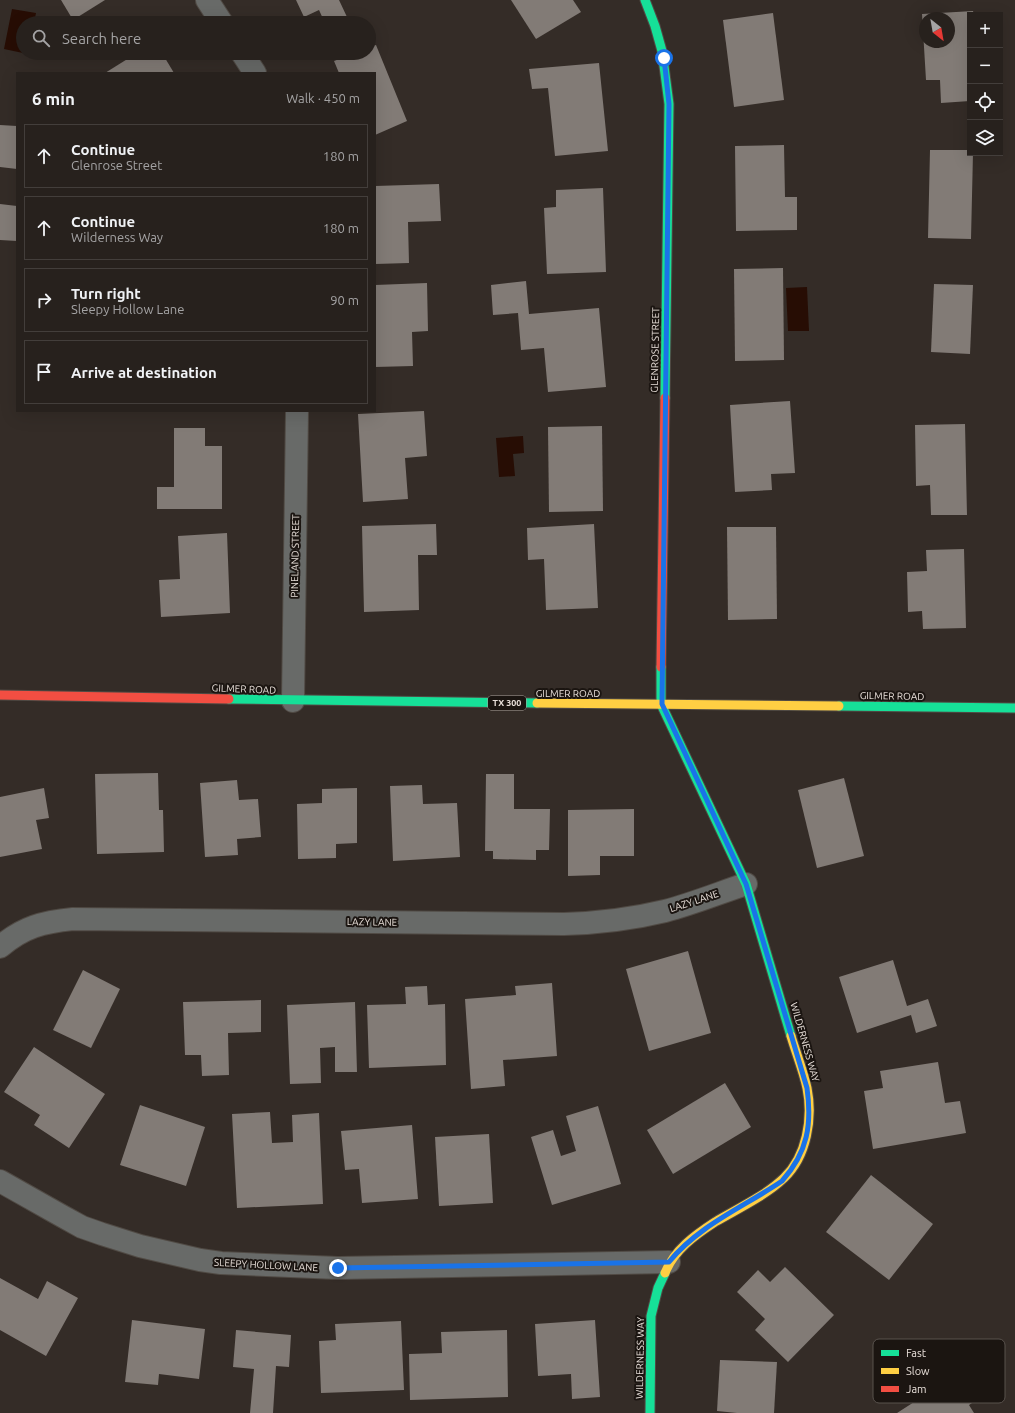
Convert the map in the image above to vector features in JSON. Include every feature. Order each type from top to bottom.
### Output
[{"type":"street","points":[[207,0],[217,16]]},
{"type":"street","name":"GLENROSE STREET","points":[[645,0],[661,42],[667,76],[669,104],[662,704]]},
{"type":"street","points":[[247,60],[254,72]]},
{"type":"street","name":"PINELAND STREET","points":[[294,701],[297,412]]},
{"type":"street","name":"GILMER ROAD","points":[[0,695],[294,701],[1015,708]]},
{"type":"street","name":"WILDERNESS WAY","points":[[650,1413],[651,1316],[658,1288],[669,1262],[678,1251],[703,1230],[782,1181],[790,1172],[804,1148],[810,1113],[807,1088],[746,884],[662,704]]},
{"type":"street","name":"LAZY LANE","points":[[0,947],[21,932],[38,925],[73,919],[587,923],[626,919],[666,910],[746,884]]},
{"type":"street","name":"SLEEPY HOLLOW LANE","points":[[0,1181],[62,1216],[102,1234],[153,1250],[221,1263],[338,1268],[669,1262]]},
{"type":"shaded area","points":[[12,9],[36,13],[35,16],[16,16],[16,52],[4,49]]},
{"type":"shaded area","points":[[807,287],[809,331],[788,331],[786,288]]},
{"type":"shaded area","points":[[523,436],[524,453],[513,454],[515,476],[499,477],[496,438]]},
{"type":"building","points":[[61,0],[105,0],[79,16],[71,16]]},
{"type":"building","points":[[296,0],[339,0],[347,16],[322,16],[319,10],[304,16]]},
{"type":"building","points":[[511,0],[573,0],[581,12],[536,39]]},
{"type":"building","points":[[973,11],[967,12],[967,101],[941,103],[940,80],[926,80],[924,48],[955,48],[955,12]]},
{"type":"building","points":[[773,13],[784,100],[734,107],[723,20]]},
{"type":"building","points":[[376,45],[407,121],[376,135],[376,72],[339,72],[334,61],[376,60]]},
{"type":"building","points":[[126,60],[166,60],[173,72],[107,72]]},
{"type":"building","points":[[599,63],[608,151],[555,156],[548,88],[532,89],[529,69]]},
{"type":"building","points":[[0,125],[16,126],[16,169],[0,167]]},
{"type":"building","points":[[784,145],[785,197],[797,197],[797,230],[736,231],[735,146]]},
{"type":"building","points":[[930,150],[967,150],[967,156],[973,156],[971,239],[928,238]]},
{"type":"building","points":[[439,184],[441,221],[408,222],[409,263],[376,264],[376,186]]},
{"type":"building","points":[[603,188],[606,272],[547,274],[544,208],[556,207],[556,190]]},
{"type":"building","points":[[0,204],[16,206],[16,241],[0,240]]},
{"type":"building","points":[[783,268],[784,360],[735,361],[734,269]]},
{"type":"building","points":[[526,281],[529,314],[599,308],[606,387],[548,392],[544,348],[521,350],[518,313],[493,315],[491,285]]},
{"type":"building","points":[[427,283],[428,331],[412,332],[413,366],[376,367],[376,285]]},
{"type":"building","points":[[934,284],[973,285],[970,354],[931,352]]},
{"type":"building","points":[[790,401],[795,473],[771,474],[772,490],[735,492],[730,405]]},
{"type":"building","points":[[424,411],[427,456],[405,458],[408,499],[363,502],[358,414]]},
{"type":"building","points":[[965,424],[967,515],[931,515],[930,485],[916,486],[915,425]]},
{"type":"building","points":[[602,426],[603,511],[549,512],[548,427]]},
{"type":"building","points":[[174,428],[205,428],[205,446],[222,446],[222,509],[157,509],[157,487],[174,487]]},
{"type":"building","points":[[436,524],[437,555],[418,555],[419,610],[364,612],[362,526]]},
{"type":"building","points":[[594,524],[598,608],[546,610],[544,559],[528,560],[527,528]]},
{"type":"building","points":[[727,527],[776,527],[777,619],[728,620]]},
{"type":"building","points":[[227,533],[230,613],[161,617],[159,580],[180,579],[178,536]]},
{"type":"building","points":[[964,549],[966,628],[923,629],[922,611],[908,612],[907,572],[927,571],[926,550]]},
{"type":"building","points":[[158,773],[159,810],[163,810],[164,852],[97,854],[95,774]]},
{"type":"building","points":[[486,774],[514,774],[514,809],[550,809],[549,850],[536,850],[536,860],[493,859],[493,851],[485,851]]},
{"type":"building","points":[[844,778],[864,856],[817,868],[798,790]]},
{"type":"building","points":[[237,780],[239,800],[258,799],[261,837],[237,839],[238,855],[205,857],[200,783]]},
{"type":"building","points":[[422,785],[423,804],[457,803],[460,857],[393,861],[390,786]]},
{"type":"building","points":[[44,788],[49,818],[36,820],[42,849],[0,857],[0,797]]},
{"type":"building","points":[[357,788],[357,843],[336,844],[336,858],[298,859],[297,804],[322,803],[322,789]]},
{"type":"building","points":[[634,809],[634,856],[600,856],[600,875],[568,876],[568,810]]},
{"type":"building","points":[[688,951],[711,1033],[649,1051],[626,969]]},
{"type":"building","points":[[893,960],[907,1006],[928,999],[937,1026],[916,1033],[911,1015],[857,1033],[839,977]]},
{"type":"building","points":[[83,970],[120,989],[91,1048],[53,1030]]},
{"type":"building","points":[[552,983],[557,1056],[503,1060],[505,1086],[471,1089],[465,999],[516,995],[515,986]]},
{"type":"building","points":[[427,986],[428,1005],[445,1004],[446,1065],[369,1068],[367,1005],[406,1004],[405,987]]},
{"type":"building","points":[[261,1000],[261,1032],[228,1033],[229,1075],[202,1076],[201,1055],[185,1055],[183,1002]]},
{"type":"building","points":[[355,1002],[357,1072],[335,1072],[335,1047],[320,1048],[321,1083],[290,1084],[287,1005]]},
{"type":"building","points":[[34,1047],[105,1094],[69,1148],[34,1125],[40,1115],[4,1092]]},
{"type":"building","points":[[938,1062],[945,1103],[960,1101],[966,1133],[873,1149],[864,1091],[883,1088],[880,1071]]},
{"type":"building","points":[[725,1083],[751,1127],[673,1174],[647,1130]]},
{"type":"building","points":[[140,1105],[205,1127],[186,1186],[120,1165]]},
{"type":"building","points":[[598,1106],[621,1184],[552,1205],[531,1137],[553,1130],[561,1156],[576,1151],[566,1116]]},
{"type":"building","points":[[270,1112],[272,1143],[293,1142],[292,1115],[319,1113],[323,1204],[237,1208],[232,1114]]},
{"type":"building","points":[[412,1125],[418,1199],[362,1203],[359,1169],[345,1170],[341,1131]]},
{"type":"building","points":[[489,1134],[493,1203],[439,1206],[435,1137]]},
{"type":"building","points":[[871,1175],[933,1224],[889,1280],[826,1232]]},
{"type":"building","points":[[785,1267],[834,1315],[788,1362],[755,1330],[765,1319],[737,1292],[758,1270],[770,1282]]},
{"type":"building","points":[[0,1278],[38,1299],[47,1281],[78,1298],[46,1356],[0,1330]]},
{"type":"building","points":[[132,1320],[205,1329],[199,1379],[159,1374],[158,1385],[125,1382]]},
{"type":"building","points":[[595,1320],[600,1397],[572,1399],[571,1374],[538,1376],[535,1324]]},
{"type":"building","points":[[401,1321],[404,1390],[321,1393],[319,1341],[336,1340],[335,1324]]},
{"type":"building","points":[[236,1330],[291,1335],[289,1367],[276,1366],[273,1413],[250,1413],[254,1369],[233,1367]]},
{"type":"building","points":[[507,1330],[508,1397],[410,1400],[409,1354],[442,1353],[441,1332]]},
{"type":"building","points":[[720,1360],[777,1362],[774,1413],[737,1413],[717,1411]]},
{"type":"building","points":[[913,1403],[972,1403],[969,1405],[974,1413],[897,1413]]},
{"type":"traffic: fast","points":[[645,0],[655,26],[662,51],[669,104],[665,398]]},
{"type":"traffic: fast","points":[[661,667],[661,704],[746,884],[791,1036]]},
{"type":"traffic: fast","points":[[229,699],[537,703]]},
{"type":"traffic: fast","points":[[839,706],[1015,708]]},
{"type":"traffic: fast","points":[[650,1413],[651,1316],[658,1288],[665,1273]]},
{"type":"traffic: slow","points":[[537,703],[839,706]]},
{"type":"traffic: slow","points":[[665,1273],[674,1257],[686,1244],[715,1222],[776,1185],[792,1169],[798,1159],[806,1136],[809,1100],[807,1088],[791,1036]]},
{"type":"traffic: jam","points":[[661,667],[665,398]]},
{"type":"traffic: jam","points":[[0,695],[229,699]]},
{"type":"route","points":[[338,1268],[669,1262],[678,1251],[703,1230],[782,1181],[798,1159],[804,1148],[807,1137],[810,1113],[807,1088],[746,884],[662,704],[669,104],[664,58]]}]
